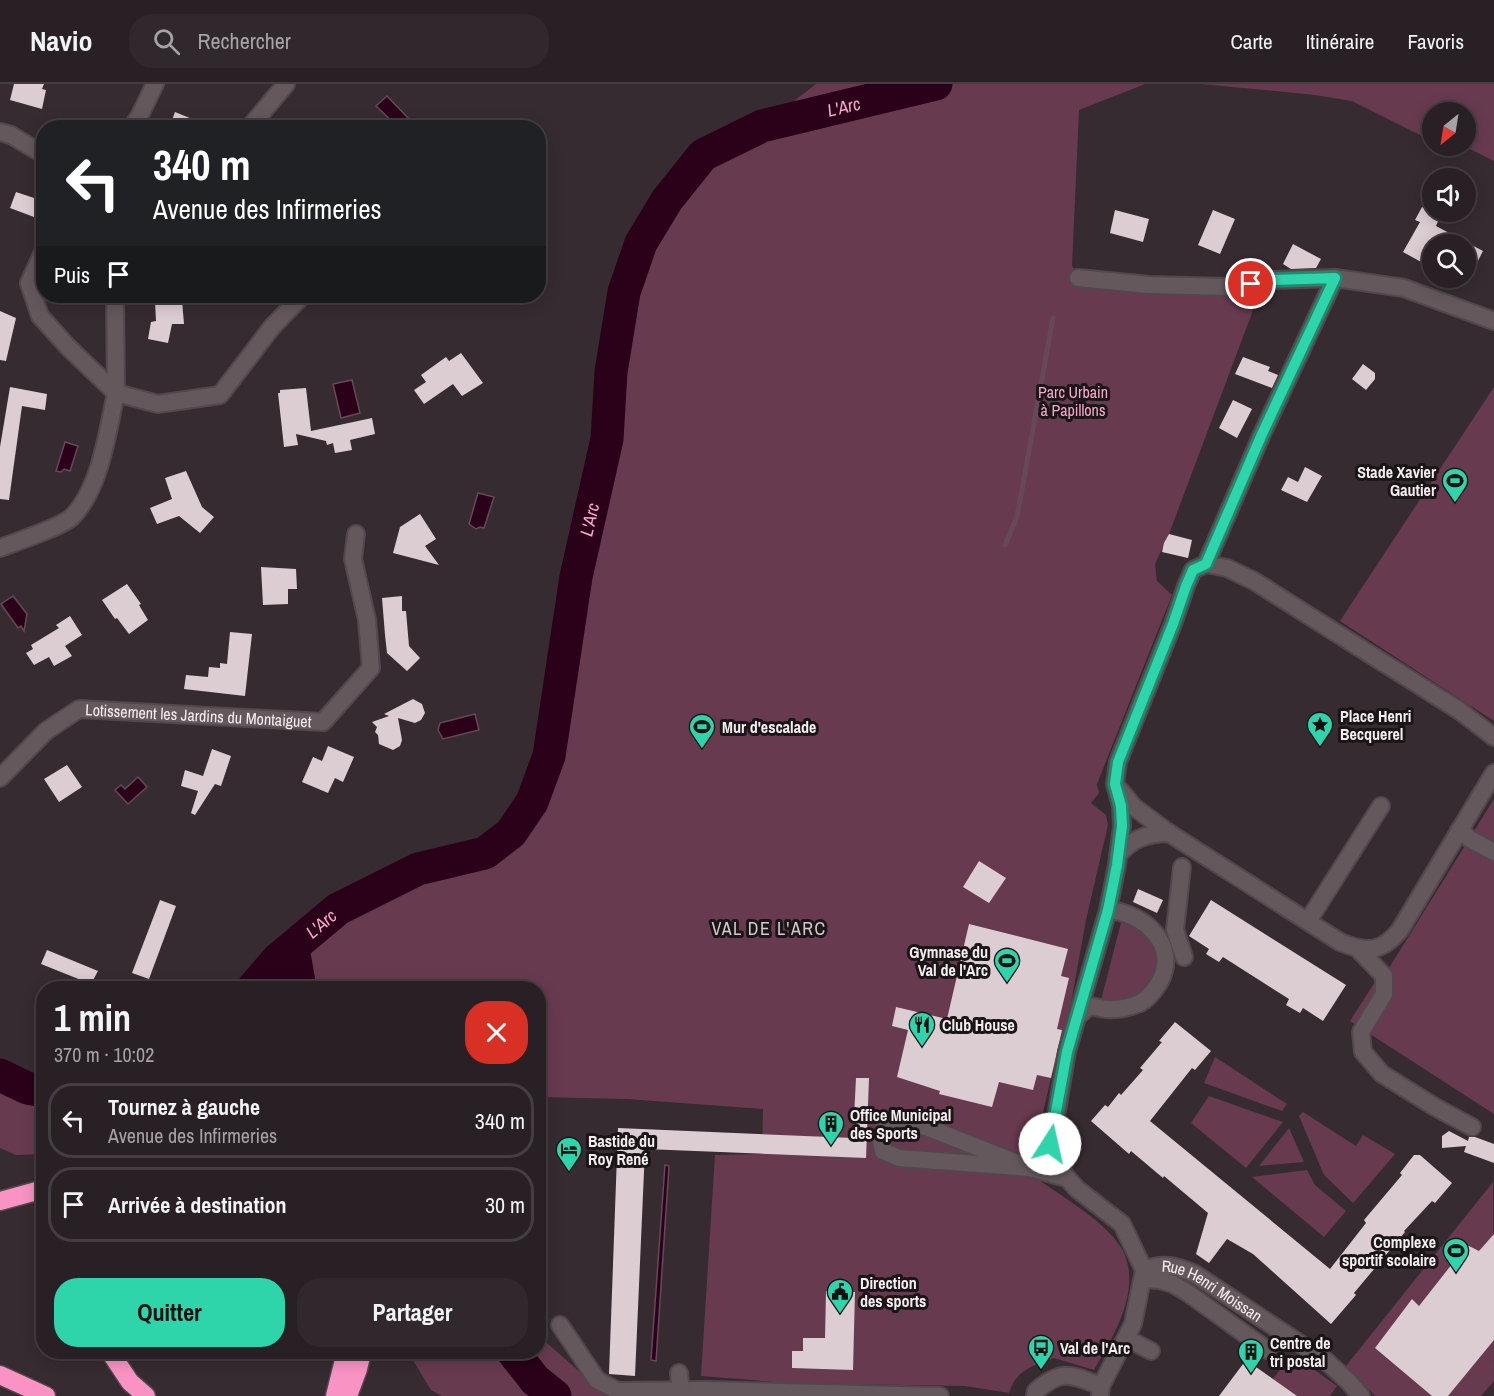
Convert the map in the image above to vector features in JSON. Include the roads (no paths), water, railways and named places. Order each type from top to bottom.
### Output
[{"type":"highway","points":[[0,1202],[36,1191]]},
{"type":"highway","points":[[115,1359],[130,1382],[146,1396]]},
{"type":"highway","points":[[335,1396],[344,1359]]},
{"type":"highway","points":[[348,1396],[360,1359]]},
{"type":"highway","points":[[0,1375],[46,1396]]},
{"type":"street","points":[[137,120],[155,84]]},
{"type":"street","points":[[256,120],[286,84]]},
{"type":"street","points":[[0,132],[11,135],[36,150]]},
{"type":"street","points":[[36,268],[29,283],[40,316],[68,347],[116,393],[158,404],[220,395],[272,327],[295,303]]},
{"type":"street","points":[[1078,278],[1149,285],[1229,287],[1273,280],[1335,278],[1404,288],[1494,321]]},
{"type":"street","points":[[1206,564],[1262,434],[1335,278]]},
{"type":"street","points":[[0,548],[71,518],[96,481],[116,393],[115,303]]},
{"type":"street","name":"Lotissement les Jardins du Montaiguet","points":[[0,778],[46,731],[79,709],[323,722],[371,668],[367,620],[353,559],[356,534]]},
{"type":"street","points":[[1035,1396],[1036,1391],[1060,1375],[1072,1376],[1100,1391],[1133,1324],[1144,1275],[1122,1224],[1077,1189],[1067,1178],[1050,1144],[1067,1052],[1108,910],[1119,855],[1122,826],[1121,806],[1115,784],[1118,762],[1193,570],[1206,564],[1227,568],[1254,582],[1460,711],[1494,738]]},
{"type":"street","points":[[1115,784],[1134,807],[1168,833],[1340,942],[1358,949],[1389,944],[1400,930],[1494,773]]},
{"type":"street","points":[[1308,921],[1381,806]]},
{"type":"street","points":[[1459,830],[1494,852]]},
{"type":"street","points":[[1119,855],[1124,847],[1140,838],[1154,833],[1168,833]]},
{"type":"street","points":[[1182,867],[1175,930],[1184,957]]},
{"type":"street","points":[[1077,1017],[1089,1006],[1105,1010],[1142,1002],[1149,997],[1162,978],[1166,964],[1165,953],[1158,934],[1138,919],[1116,910],[1108,910]]},
{"type":"street","points":[[1358,949],[1384,976],[1384,994],[1361,1032],[1362,1052],[1382,1074],[1472,1127]]},
{"type":"street","points":[[1030,1168],[899,1158],[883,1151],[880,1137],[886,1122],[906,1119],[1030,1168],[1067,1178]]},
{"type":"street","name":"Rue Henri Moissan","points":[[1144,1275],[1154,1266],[1173,1265],[1195,1274],[1326,1362],[1361,1396]]},
{"type":"street","points":[[1144,1275],[1173,1284],[1267,1350]]},
{"type":"street","points":[[560,1325],[597,1380],[618,1391],[680,1382],[749,1394],[937,1396]]},
{"type":"street","points":[[1126,1338],[1151,1351]]},
{"type":"waterway","name":"L'Arc","points":[[259,981],[277,960],[338,909],[418,869],[485,853],[511,833],[532,802],[549,756],[576,577],[607,439],[611,372],[624,292],[641,243],[667,200],[703,155],[762,126],[936,84]]},
{"type":"waterway","points":[[1005,545],[1017,517],[1053,318]]},
{"type":"waterway","points":[[293,948],[299,981]]},
{"type":"waterway","name":"L'Arc","points":[[0,1075],[27,1088],[36,1090]]},
{"type":"waterway","points":[[518,1359],[535,1380],[555,1396]]},
{"type":"place","name":"Stade Xavier Gautier","points":[[1455,504]]},
{"type":"place","name":"Place Henri Becquerel","points":[[1320,748]]},
{"type":"place","name":"Mur d'escalade","points":[[702,750]]},
{"type":"place","name":"Gymnase du Val de l'Arc","points":[[1007,984]]},
{"type":"place","name":"Club House","points":[[922,1048]]},
{"type":"place","name":"Office Municipal des Sports","points":[[831,1147]]},
{"type":"place","name":"Bastide du Roy René","points":[[569,1173]]},
{"type":"place","name":"Complexe sportif scolaire","points":[[1456,1274]]},
{"type":"place","name":"Direction des sports","points":[[840,1315]]},
{"type":"place","name":"Val de l'Arc","points":[[1041,1371]]},
{"type":"place","name":"Centre de tri postal","points":[[1251,1375]]},
{"type":"district","name":"VAL DE L'ARC","points":[[769,928]]},
{"type":"park label","name":"Parc Urbain à Papillons","points":[[1073,401]]}]
